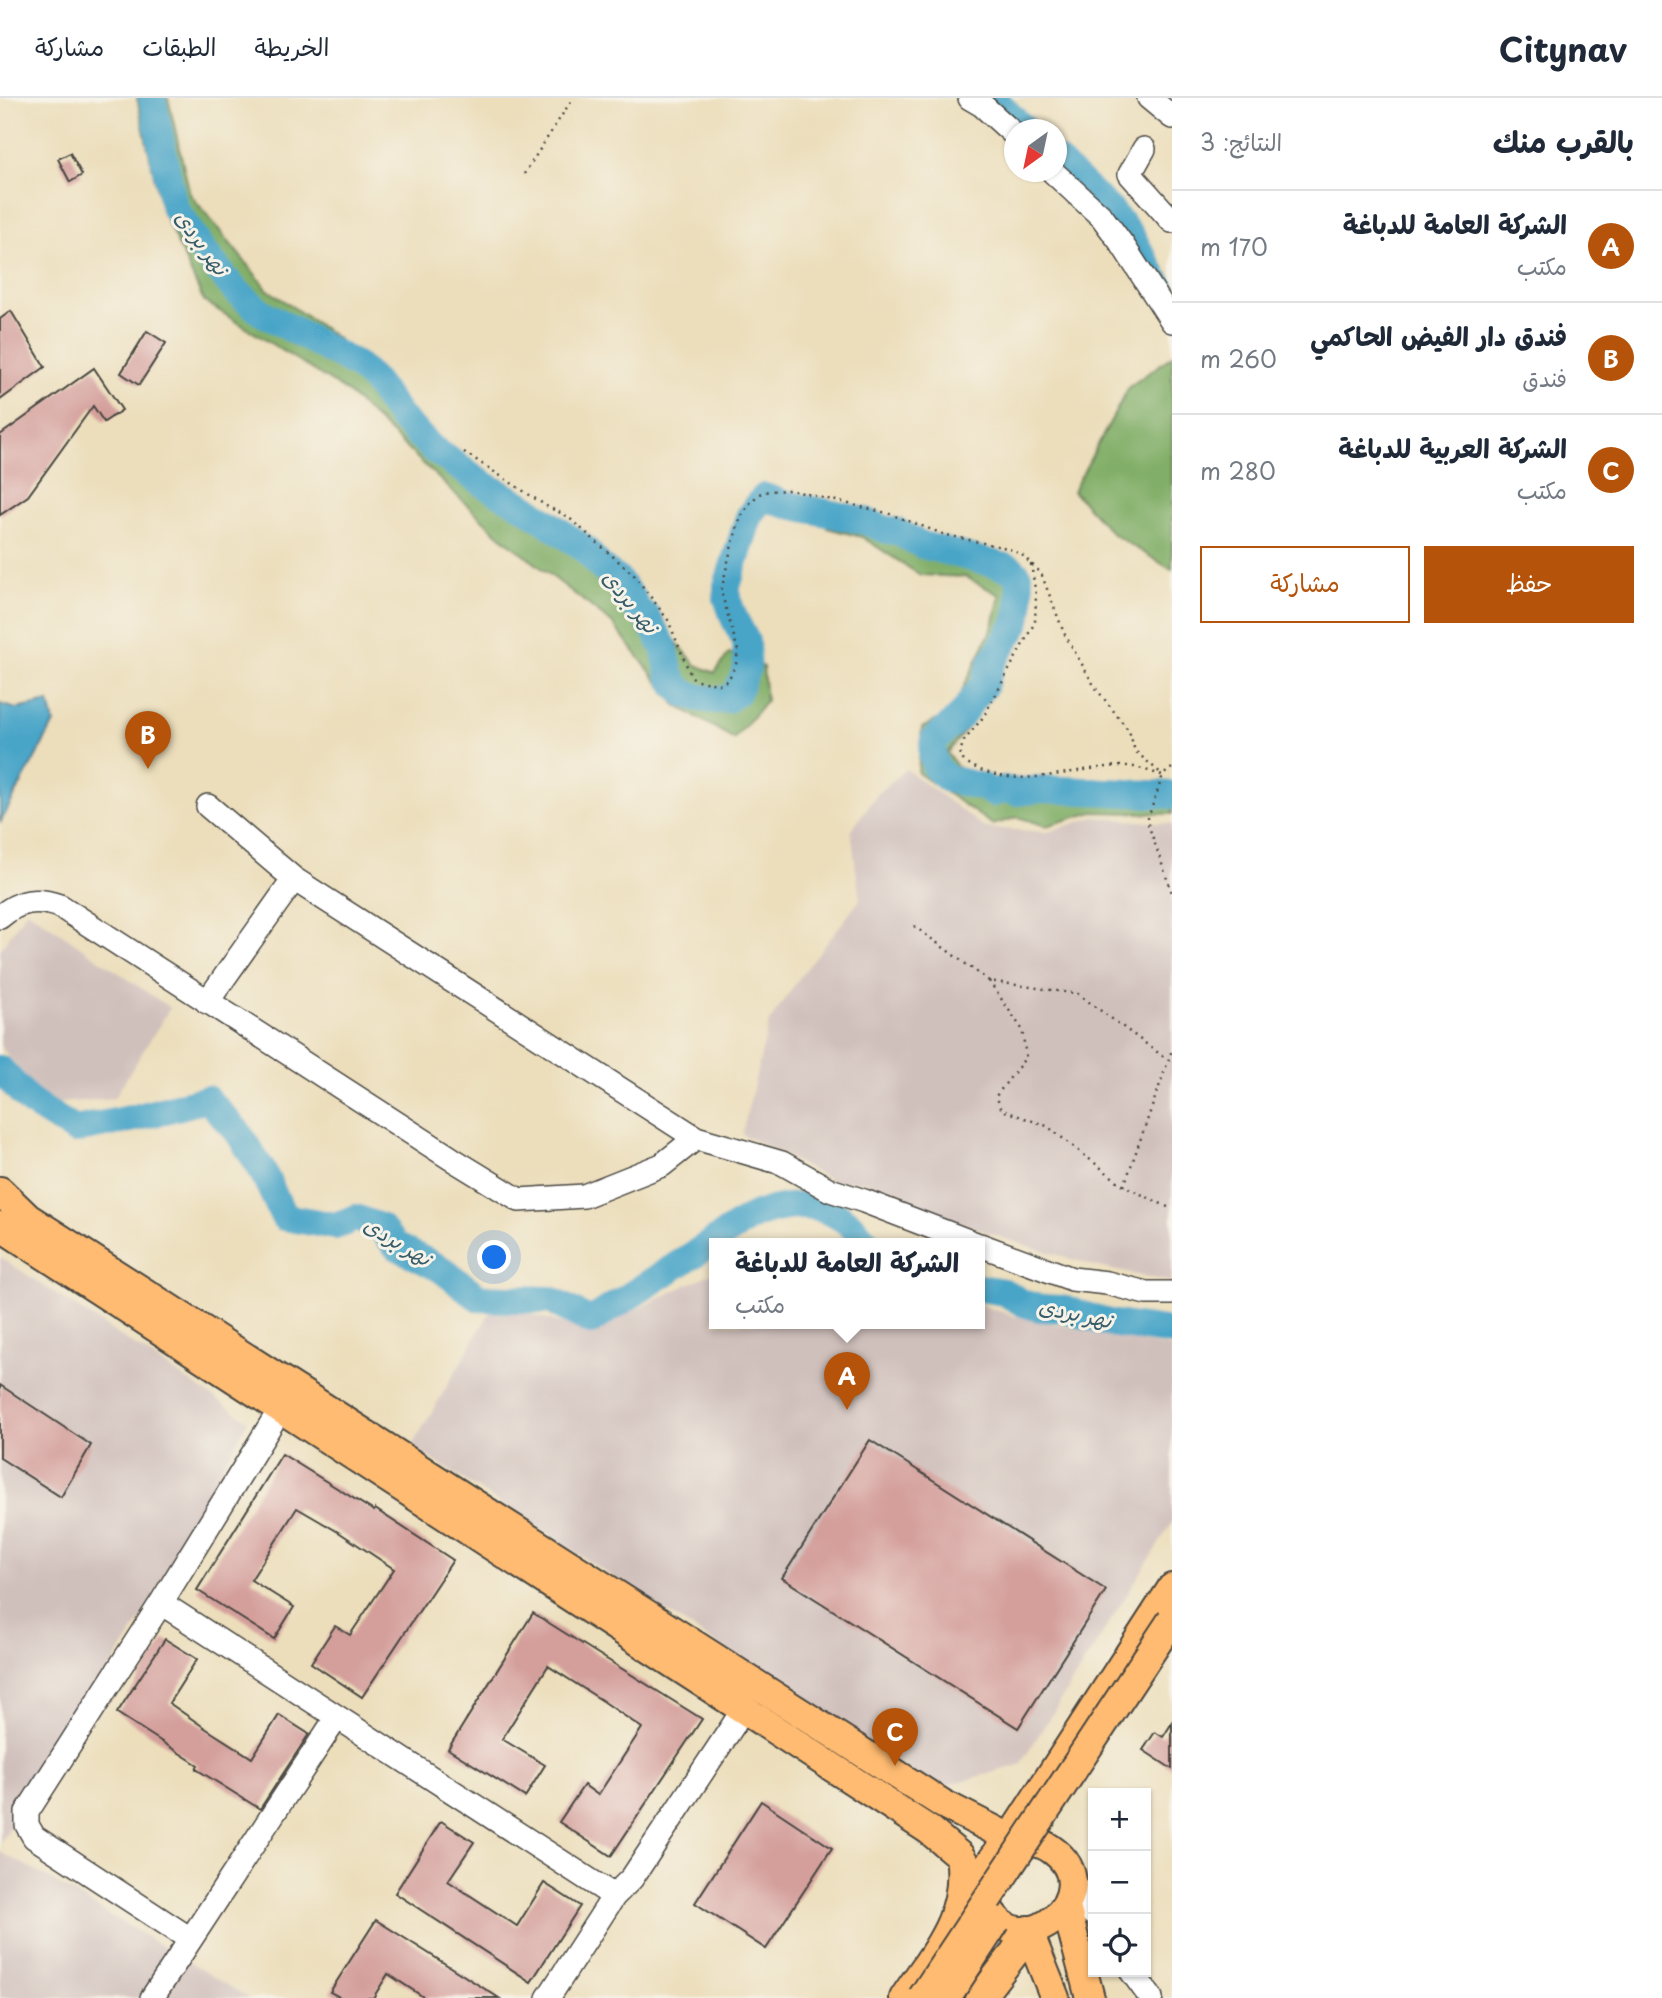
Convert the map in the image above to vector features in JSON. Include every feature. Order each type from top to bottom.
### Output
[{"type":"main road","points":[[0,1191],[28,1218]]},
{"type":"main road","points":[[0,1206],[28,1218],[943,1804],[1010,1838],[1042,1844],[1051,1849],[1060,1856],[1070,1875],[1071,1886],[1066,1907],[1090,1998]]},
{"type":"main road","points":[[0,1226],[929,1830],[960,1856],[983,1891]]},
{"type":"main road","points":[[1066,1907],[1050,1924],[1028,1930],[1007,1926],[985,1902],[983,1878],[987,1866],[1010,1838],[1172,1588]]},
{"type":"main road","points":[[922,1998],[1172,1620]]},
{"type":"main road","points":[[946,1998],[1172,1655]]},
{"type":"main road","points":[[904,1998],[951,1927],[957,1913],[962,1885],[960,1856]]},
{"type":"main road","points":[[1028,1930],[1050,1987]]},
{"type":"main road","points":[[987,1989],[1028,1930]]},
{"type":"main road","points":[[987,1989],[1001,1975],[1019,1970],[1028,1970],[1050,1987]]},
{"type":"street","points":[[970,98],[1004,125]]},
{"type":"street","points":[[1149,98],[1172,117]]},
{"type":"street","points":[[1144,149],[1130,174],[1172,221]]},
{"type":"street","points":[[1064,182],[1102,217],[1172,321]]},
{"type":"street","points":[[208,806],[294,879],[696,1138],[782,1163],[830,1190],[960,1238]]},
{"type":"street","points":[[207,1002],[294,879]]},
{"type":"street","points":[[0,917],[23,902],[35,900],[60,906],[519,1200],[584,1196],[662,1165],[696,1138]]},
{"type":"street","points":[[864,1201],[933,1238]]},
{"type":"street","points":[[985,1248],[1072,1279],[1107,1283],[1146,1293],[1172,1293]]},
{"type":"street","points":[[985,1260],[1074,1292],[1172,1306]]},
{"type":"street","points":[[190,1939],[39,1841],[30,1831],[26,1818],[30,1806],[161,1603],[281,1408]]},
{"type":"street","points":[[161,1603],[614,1896]]},
{"type":"street","points":[[548,1998],[614,1896],[622,1872],[737,1704]]},
{"type":"street","points":[[152,1998],[337,1717]]},
{"type":"street","points":[[1070,1875],[1088,1906]]},
{"type":"street","points":[[1136,1977],[1151,1998]]},
{"type":"path","points":[[524,174],[573,98]]},
{"type":"path","points":[[464,452],[548,507],[567,516],[601,544],[634,576],[668,620],[691,676],[697,681],[709,684],[726,681],[736,664],[738,651],[721,591],[740,519],[759,494],[790,490],[877,510],[946,535],[1007,548],[1022,555],[1041,573],[1064,633],[1095,687],[1129,731],[1135,751],[1163,775]]},
{"type":"path","points":[[1031,564],[1036,595],[1035,622],[984,716],[964,741],[960,752],[963,760],[984,773],[1007,778],[1129,766],[1163,775]]},
{"type":"path","points":[[1172,768],[1163,775],[1147,821],[1172,893]]},
{"type":"path","points":[[914,926],[989,981],[1022,1029],[1026,1057],[996,1096],[1002,1110],[1047,1126],[1124,1186],[1172,1209]]},
{"type":"path","points":[[989,981],[1078,994],[1168,1060]]},
{"type":"path","points":[[1124,1186],[1172,1050]]},
{"type":"shaded area","points":[[906,769],[985,828],[1048,832],[1094,817],[1172,824],[1172,1282],[1098,1267],[1005,1239],[906,1202],[866,1182],[834,1182],[742,1134],[769,1022],[860,900],[851,830],[879,792]]},
{"type":"shaded area","points":[[27,910],[170,1008],[114,1098],[49,1104],[0,1046],[0,950]]},
{"type":"shaded area","points":[[0,1257],[248,1420],[143,1616],[0,1843]]},
{"type":"shaded area","points":[[709,1274],[709,1329],[985,1329],[985,1307],[1014,1316],[1172,1348],[1172,1523],[1020,1765],[937,1788],[412,1446],[495,1304],[589,1331]]},
{"type":"shaded area","points":[[0,1852],[31,1868],[249,1998],[0,1998]]},
{"type":"green space","points":[[137,98],[168,98],[190,194],[267,289],[337,338],[441,446],[571,531],[661,624],[696,665],[715,673],[729,653],[763,667],[766,701],[734,739],[676,705],[612,623],[499,535],[346,391],[204,301],[161,208]]},
{"type":"green space","points":[[1172,356],[1172,570],[1113,534],[1073,491],[1129,387]]},
{"type":"green space","points":[[832,506],[947,545],[1013,563],[1028,586],[1021,634],[969,726],[947,753],[961,771],[1019,786],[1122,781],[1172,782],[1172,814],[1093,812],[1046,826],[1018,817],[993,825],[918,773],[922,728],[952,712],[993,626],[1000,595],[966,577],[920,575],[862,537],[827,528]]},
{"type":"water","points":[[49,702],[54,723],[0,823],[0,704],[17,709]]},
{"type":"building","points":[[70,153],[82,175],[70,182],[58,159]]},
{"type":"building","points":[[11,311],[45,367],[0,400],[0,319]]},
{"type":"building","points":[[147,331],[166,343],[139,385],[121,373]]},
{"type":"building","points":[[94,368],[122,410],[104,422],[93,406],[28,496],[0,515],[0,435]]},
{"type":"building","points":[[0,1385],[91,1445],[61,1497],[0,1458]]},
{"type":"building","points":[[870,1440],[1106,1590],[1018,1728],[782,1578]]},
{"type":"building","points":[[282,1454],[374,1511],[375,1509],[453,1560],[362,1697],[311,1663],[335,1626],[350,1635],[394,1569],[340,1533],[297,1508],[251,1580],[294,1607],[274,1639],[197,1590]]},
{"type":"building","points":[[533,1613],[702,1719],[611,1856],[559,1822],[584,1785],[598,1795],[642,1728],[603,1701],[548,1666],[502,1739],[545,1765],[525,1797],[448,1749]]},
{"type":"building","points":[[165,1639],[197,1659],[169,1703],[205,1728],[252,1758],[279,1715],[309,1734],[260,1809],[196,1769],[198,1765],[117,1713]]},
{"type":"building","points":[[1172,1723],[1172,1769],[1143,1750],[1155,1732],[1163,1737]]},
{"type":"building","points":[[761,1801],[832,1848],[766,1949],[695,1903]]},
{"type":"building","points":[[441,1821],[474,1842],[448,1881],[517,1926],[544,1883],[580,1906],[531,1982],[395,1893]]},
{"type":"building","points":[[376,1920],[499,1998],[425,1998],[388,1974],[373,1998],[341,1998],[330,1992]]},
{"type":"waterway","name":"نهر بردى","points":[[152,98],[174,207],[204,252],[235,290],[261,312],[358,366],[375,382],[402,419],[433,449],[485,485],[527,508],[585,549],[602,568],[618,580],[637,609],[646,616],[664,647],[670,675],[684,693],[717,700],[728,699],[737,692],[747,667],[746,641],[727,598],[727,586],[749,517],[765,497],[784,504],[866,521],[898,532],[922,545],[1012,569],[1018,575],[1020,607],[1016,624],[992,662],[984,686],[962,715],[934,740],[932,755],[936,768],[948,779],[983,787],[993,793],[1004,789],[1017,792],[1040,789],[1172,795]]},
{"type":"waterway","name":"نهر بردى","points":[[992,98],[1014,119]]},
{"type":"waterway","name":"نهر بردى","points":[[1067,170],[1112,212],[1131,236],[1161,288]]},
{"type":"waterway","name":"نهر بردى","points":[[0,1069],[30,1102],[75,1130],[207,1099],[238,1132],[262,1170],[284,1217],[335,1226],[356,1218],[380,1227],[396,1246],[441,1269],[479,1298],[550,1300],[591,1321],[709,1244]]},
{"type":"waterway","name":"نهر بردى","points":[[719,1238],[760,1214],[797,1206],[822,1209],[834,1214],[846,1221],[863,1238]]},
{"type":"waterway","name":"نهر بردى","points":[[985,1289],[1004,1292],[1023,1303],[1039,1308],[1063,1309],[1109,1323],[1172,1332]]},
{"type":"place","name":"فندق دار الفيض الحاكمي","points":[[148,769]]},
{"type":"place","name":"الشركة العامة للدباغة","points":[[847,1410]]},
{"type":"place","name":"الشركة العربية للدباغة","points":[[895,1766]]}]
